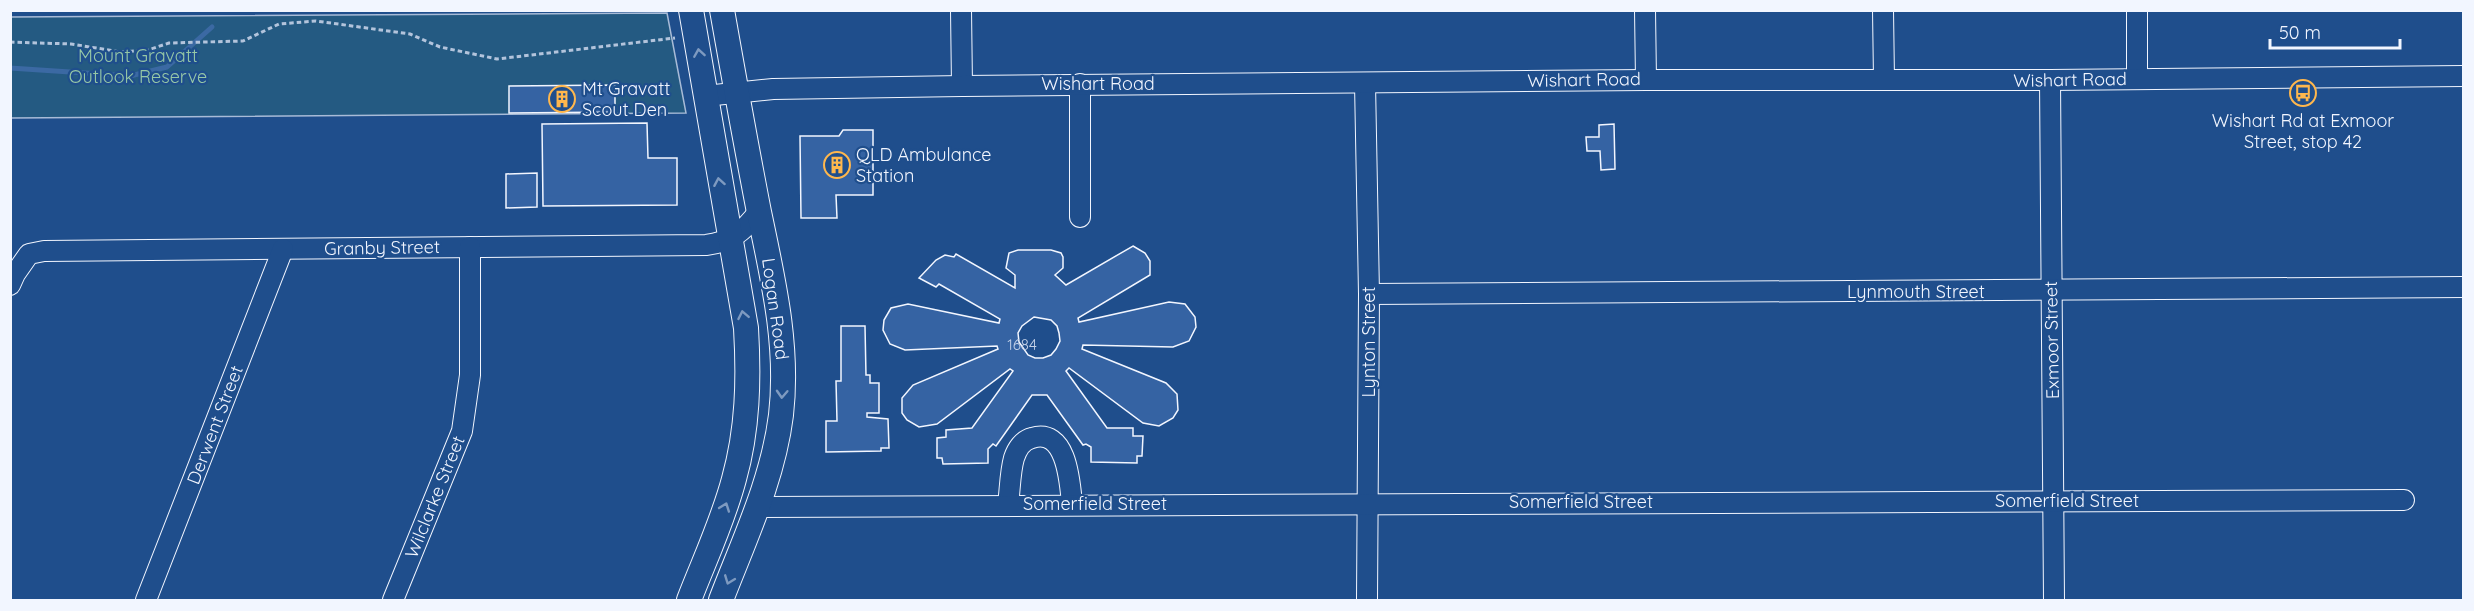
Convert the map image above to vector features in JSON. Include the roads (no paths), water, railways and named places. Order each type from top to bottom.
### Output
[{"type":"main road","name":"Logan Road","points":[[689,600],[734,480],[746,419],[748,364],[746,328],[691,10]]},
{"type":"main road","name":"Logan Road","points":[[721,600],[758,507],[776,444],[783,393],[783,359],[777,297],[722,10]]},
{"type":"street","points":[[961,10],[962,86]]},
{"type":"street","points":[[1645,10],[1646,80]]},
{"type":"street","points":[[1883,10],[1884,80]]},
{"type":"street","points":[[2137,10],[2138,79]]},
{"type":"street","name":"Wishart Road","points":[[705,96],[790,88],[1080,84],[1646,80],[2050,81],[2463,76]]},
{"type":"street","name":"Exmoor Street","points":[[2050,81],[2054,600]]},
{"type":"street","name":"Lynton Street","points":[[1365,82],[1369,294],[1367,600]]},
{"type":"street","points":[[1080,84],[1080,217]]},
{"type":"street","points":[[729,240],[747,227],[759,211]]},
{"type":"street","name":"Granby Street","points":[[10,285],[28,254],[44,251],[706,245],[729,240]]},
{"type":"street","name":"Wilclarke Street","points":[[393,600],[462,431],[470,375],[470,247]]},
{"type":"street","name":"Derwent Street","points":[[146,600],[283,249]]},
{"type":"street","name":"Lynmouth Street","points":[[1369,294],[2463,287]]},
{"type":"street","points":[[1008,505],[1014,458],[1021,444],[1033,437],[1043,437],[1055,442],[1069,473],[1072,504]]},
{"type":"street","name":"Somerfield Street","points":[[758,507],[2404,500]]},
{"type":"waterway","points":[[10,68],[130,76],[167,67],[212,27]]},
{"type":"place","name":"Wishart Rd at Exmoor Street, stop 42","points":[[2303,93]]},
{"type":"place","name":"Mt Gravatt Scout Den","points":[[562,99]]},
{"type":"place","name":"QLD Ambulance Station","points":[[837,165]]},
{"type":"park label","name":"Mount Gravatt Outlook Reserve","points":[[138,66]]}]
